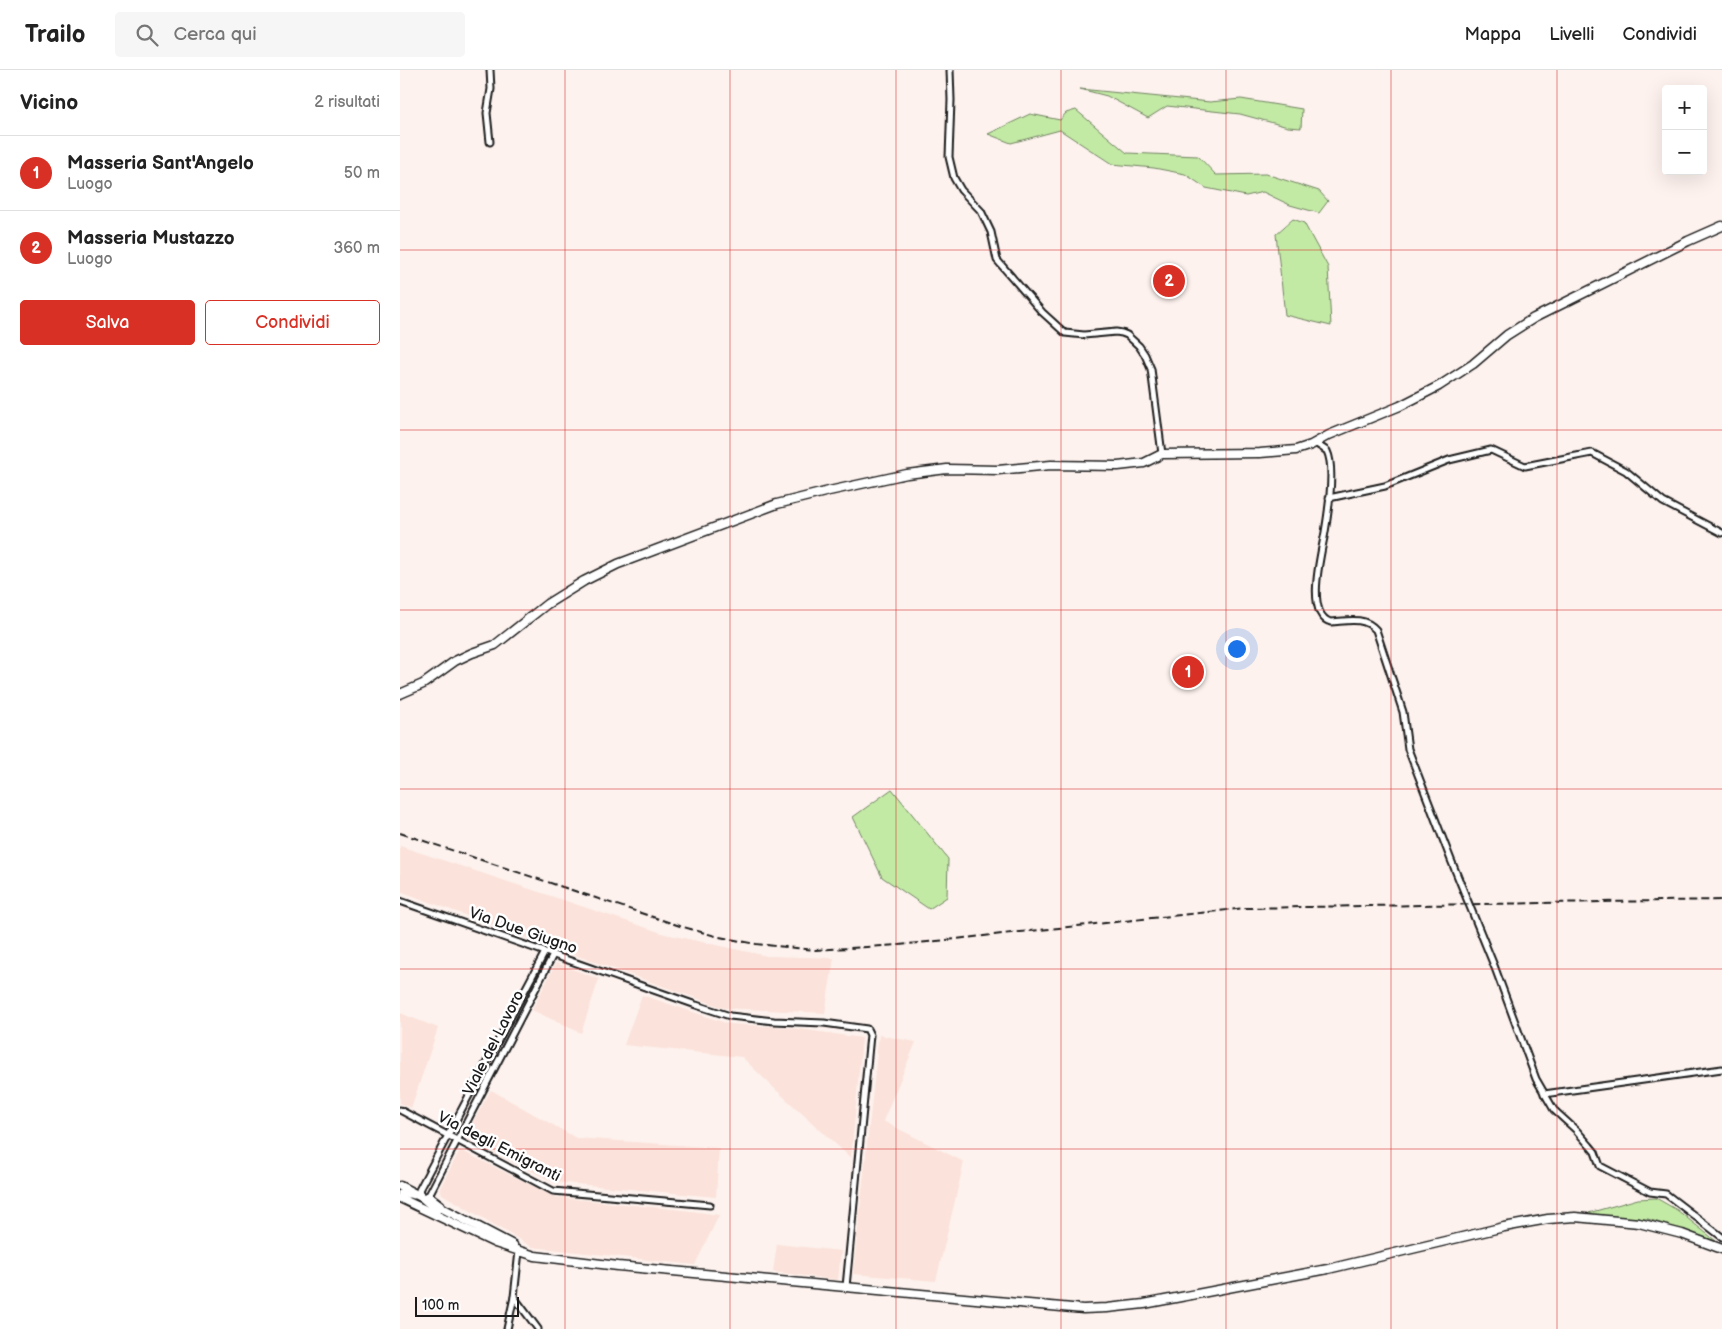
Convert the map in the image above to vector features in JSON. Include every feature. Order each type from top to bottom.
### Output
[{"type":"main road","points":[[400,694],[423,684],[455,661],[495,645],[547,604],[584,581],[618,564],[777,504],[829,490],[907,474],[947,469],[998,470],[1051,465],[1118,466],[1144,463],[1162,454],[1260,453],[1296,450],[1315,444],[1329,435],[1400,406],[1440,386],[1473,364],[1507,335],[1534,318],[1722,226]]},
{"type":"main road","points":[[400,1186],[423,1194],[466,1221],[535,1256]]},
{"type":"main road","points":[[400,1198],[495,1243],[535,1256],[618,1266],[1058,1307],[1107,1308],[1144,1304],[1318,1271],[1504,1227],[1548,1219],[1575,1217],[1639,1223],[1682,1234],[1722,1249]]},
{"type":"street","points":[[490,70],[487,113],[490,142]]},
{"type":"street","points":[[950,70],[949,157],[954,178],[961,190],[981,211],[991,232],[997,260],[1042,312],[1065,332],[1084,335],[1122,333],[1139,346],[1151,369],[1162,454]]},
{"type":"street","points":[[1315,444],[1327,451],[1329,456],[1329,498],[1317,578],[1317,604],[1320,613],[1326,621],[1361,620],[1373,626],[1376,630],[1403,712],[1408,749],[1495,968],[1536,1079],[1554,1110],[1576,1130],[1595,1152],[1600,1166],[1650,1192],[1666,1194],[1722,1237]]},
{"type":"street","points":[[1329,498],[1385,486],[1449,460],[1491,450],[1525,466],[1592,453],[1626,471],[1663,502],[1722,533]]},
{"type":"street","name":"Via Due Giugno","points":[[400,901],[730,1016],[774,1021],[824,1023],[867,1029],[870,1035],[846,1287]]},
{"type":"street","points":[[423,1194],[448,1136],[545,952]]},
{"type":"street","name":"Viale del Lavoro","points":[[423,1194],[457,1140],[553,955]]},
{"type":"street","points":[[1544,1094],[1722,1069]]},
{"type":"street","name":"Via degli Emigranti","points":[[400,1110],[553,1191],[710,1205]]},
{"type":"street","points":[[400,1193],[423,1194]]},
{"type":"street","points":[[423,1194],[435,1211],[446,1217],[456,1226]]},
{"type":"street","points":[[507,1329],[514,1297],[519,1251]]},
{"type":"street","points":[[514,1297],[538,1329]]},
{"type":"shaded area","points":[[400,846],[665,934],[767,956],[834,958],[825,1013],[724,1008],[400,891]]},
{"type":"shaded area","points":[[556,963],[599,979],[581,1033],[532,1010]]},
{"type":"shaded area","points":[[642,995],[729,1024],[785,1027],[862,1038],[851,1158],[742,1057],[624,1045]]},
{"type":"shaded area","points":[[400,1013],[438,1028],[411,1108],[400,1103]]},
{"type":"shaded area","points":[[879,1035],[916,1042],[883,1121],[964,1162],[936,1281],[853,1274]]},
{"type":"shaded area","points":[[491,1090],[576,1138],[719,1148],[716,1197],[554,1182],[464,1138]]},
{"type":"shaded area","points":[[460,1150],[555,1197],[719,1215],[695,1265],[532,1247],[442,1194],[440,1188]]},
{"type":"shaded area","points":[[777,1244],[841,1251],[838,1280],[773,1272]]},
{"type":"green space","points":[[1080,89],[1210,102],[1241,99],[1302,109],[1301,128],[1288,127],[1240,114],[1167,106],[1148,118],[1107,96]]},
{"type":"green space","points":[[1076,110],[1127,153],[1198,156],[1216,175],[1266,174],[1319,191],[1328,201],[1319,213],[1290,205],[1263,192],[1246,196],[1206,188],[1185,174],[1154,168],[1112,164],[1060,130],[1011,143],[988,134],[1030,114],[1060,120],[1066,113]]},
{"type":"green space","points":[[1293,219],[1304,223],[1328,267],[1331,326],[1285,315],[1276,234]]},
{"type":"green space","points":[[892,789],[948,859],[947,897],[929,909],[882,877],[853,817]]},
{"type":"green space","points":[[1656,1198],[1677,1210],[1716,1241],[1648,1219],[1585,1214],[1638,1199]]},
{"type":"railway","points":[[400,833],[680,926],[719,937],[756,944],[815,950],[899,945],[1246,908],[1722,900]]},
{"type":"place","name":"Masseria Mustazzo","points":[[1169,281]]},
{"type":"place","name":"Masseria Sant'Angelo","points":[[1188,672]]}]
